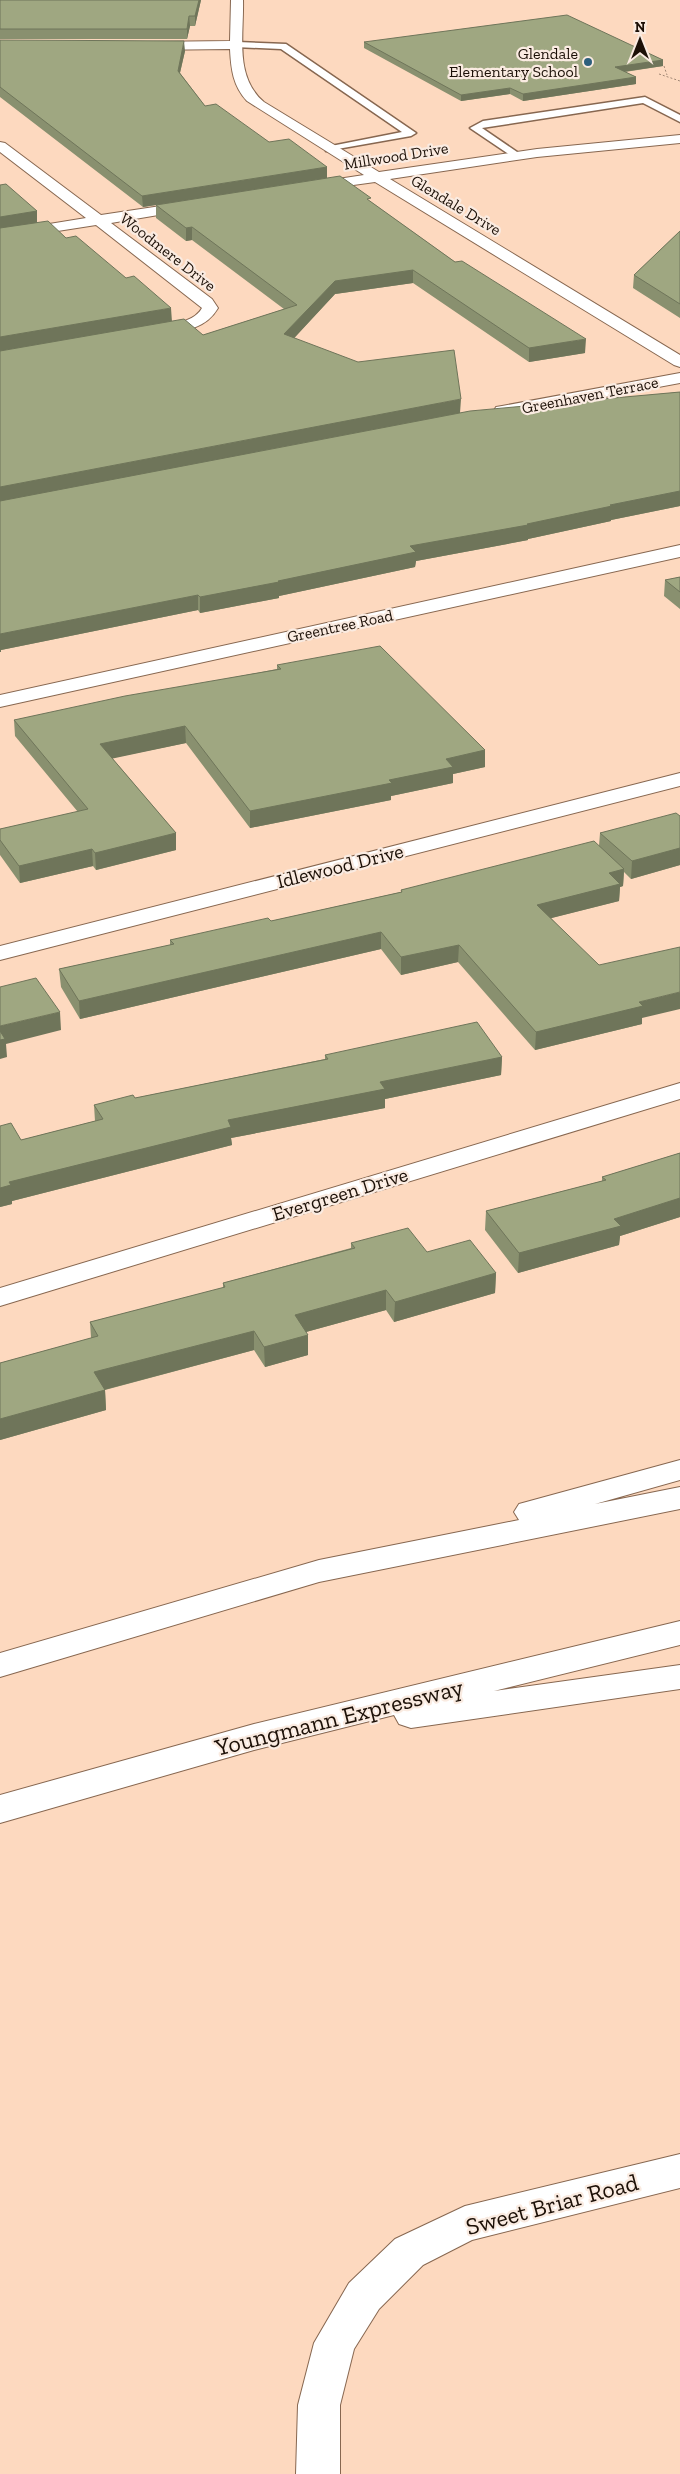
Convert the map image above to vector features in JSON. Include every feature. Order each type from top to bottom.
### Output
[{"type":"main road","name":"Glendale Drive","points":[[237,0],[237,62],[240,83],[247,94],[259,106],[680,362]]},
{"type":"main road","points":[[136,46],[238,45]]},
{"type":"main road","name":"Millwood Drive","points":[[292,190],[516,156],[680,139]]},
{"type":"main road","name":"Woodmere Drive","points":[[0,146],[207,302],[210,308],[208,313],[199,320],[185,326],[136,334]]},
{"type":"main road","points":[[0,236],[205,204]]},
{"type":"main road","name":"Greenhaven Terrace","points":[[482,415],[680,378]]},
{"type":"main road","name":"Greentree Road","points":[[0,700],[680,551]]},
{"type":"main road","name":"Idlewood Drive","points":[[0,953],[680,779]]},
{"type":"main road","name":"Evergreen Drive","points":[[0,1297],[680,1091]]},
{"type":"main road","points":[[0,1665],[320,1571],[680,1470]]},
{"type":"main road","points":[[320,1571],[680,1498]]},
{"type":"main road","name":"Youngmann Expressway","points":[[0,1809],[254,1737],[680,1633]]},
{"type":"main road","points":[[254,1737],[680,1677]]},
{"type":"main road","name":"Sweet Briar Road","points":[[318,2474],[319,2405],[335,2343],[364,2296],[409,2252],[465,2224],[680,2171]]},
{"type":"lane","points":[[238,45],[283,46],[411,133],[330,149]]},
{"type":"lane","points":[[516,156],[475,128],[483,124],[645,100],[680,119]]},
{"type":"path","points":[[664,66],[666,67],[667,75]]},
{"type":"building","points":[[0,0],[199,0],[195,16],[189,16],[187,29],[0,29]]},
{"type":"building","name":"Glendale Elementary School","points":[[567,15],[663,60],[615,67],[636,77],[523,94],[510,88],[461,95],[364,42]]},
{"type":"building","points":[[0,40],[184,41],[178,71],[205,106],[216,104],[269,142],[289,139],[327,167],[142,196],[0,87]]},
{"type":"building","points":[[340,176],[371,198],[367,199],[455,262],[462,261],[586,339],[529,348],[413,270],[335,281],[284,334],[358,362],[454,350],[461,399],[0,487],[0,351],[184,319],[203,335],[297,305],[192,227],[186,228],[156,205]]},
{"type":"building","points":[[6,184],[37,211],[0,217],[0,185]]},
{"type":"building","points":[[48,221],[66,238],[76,236],[126,278],[134,276],[171,308],[0,337],[0,228]]},
{"type":"building","points":[[680,231],[680,304],[634,275]]},
{"type":"building","points":[[680,392],[680,491],[610,505],[612,506],[528,525],[410,546],[416,552],[279,582],[200,597],[198,595],[0,634],[0,501],[470,411]]},
{"type":"building","points":[[680,577],[680,592],[665,580]]},
{"type":"building","points":[[380,646],[485,750],[446,759],[453,767],[389,780],[392,783],[250,811],[185,726],[100,744],[176,833],[95,853],[92,849],[19,866],[0,840],[0,829],[88,809],[14,720],[125,696],[281,669],[277,665]]},
{"type":"building","points":[[676,813],[680,816],[680,848],[632,861],[600,833]]},
{"type":"building","points":[[594,841],[624,869],[609,873],[620,884],[537,905],[599,965],[680,947],[680,992],[639,1002],[643,1006],[536,1032],[459,945],[401,957],[381,932],[79,1001],[59,969],[174,944],[170,940],[268,918],[271,921],[402,892],[401,890]]},
{"type":"building","points":[[36,978],[60,1012],[0,1026],[0,987]]},
{"type":"building","points":[[477,1022],[502,1057],[380,1082],[385,1089],[228,1120],[231,1127],[9,1182],[11,1185],[0,1188],[0,1126],[11,1123],[21,1140],[103,1119],[94,1105],[133,1095],[135,1098],[328,1059],[325,1055]]},
{"type":"building","points":[[0,1031],[5,1039],[0,1040]]},
{"type":"building","points":[[680,1153],[680,1198],[614,1219],[621,1226],[519,1253],[486,1211],[606,1180],[602,1177]]},
{"type":"building","points":[[408,1228],[427,1252],[470,1240],[496,1273],[395,1302],[386,1290],[295,1315],[308,1335],[264,1347],[254,1331],[94,1372],[105,1390],[0,1419],[0,1363],[98,1336],[90,1322],[225,1287],[223,1283],[355,1248],[351,1243]]},
{"type":"place","name":"Glendale Elementary School","points":[[588,62]]}]
